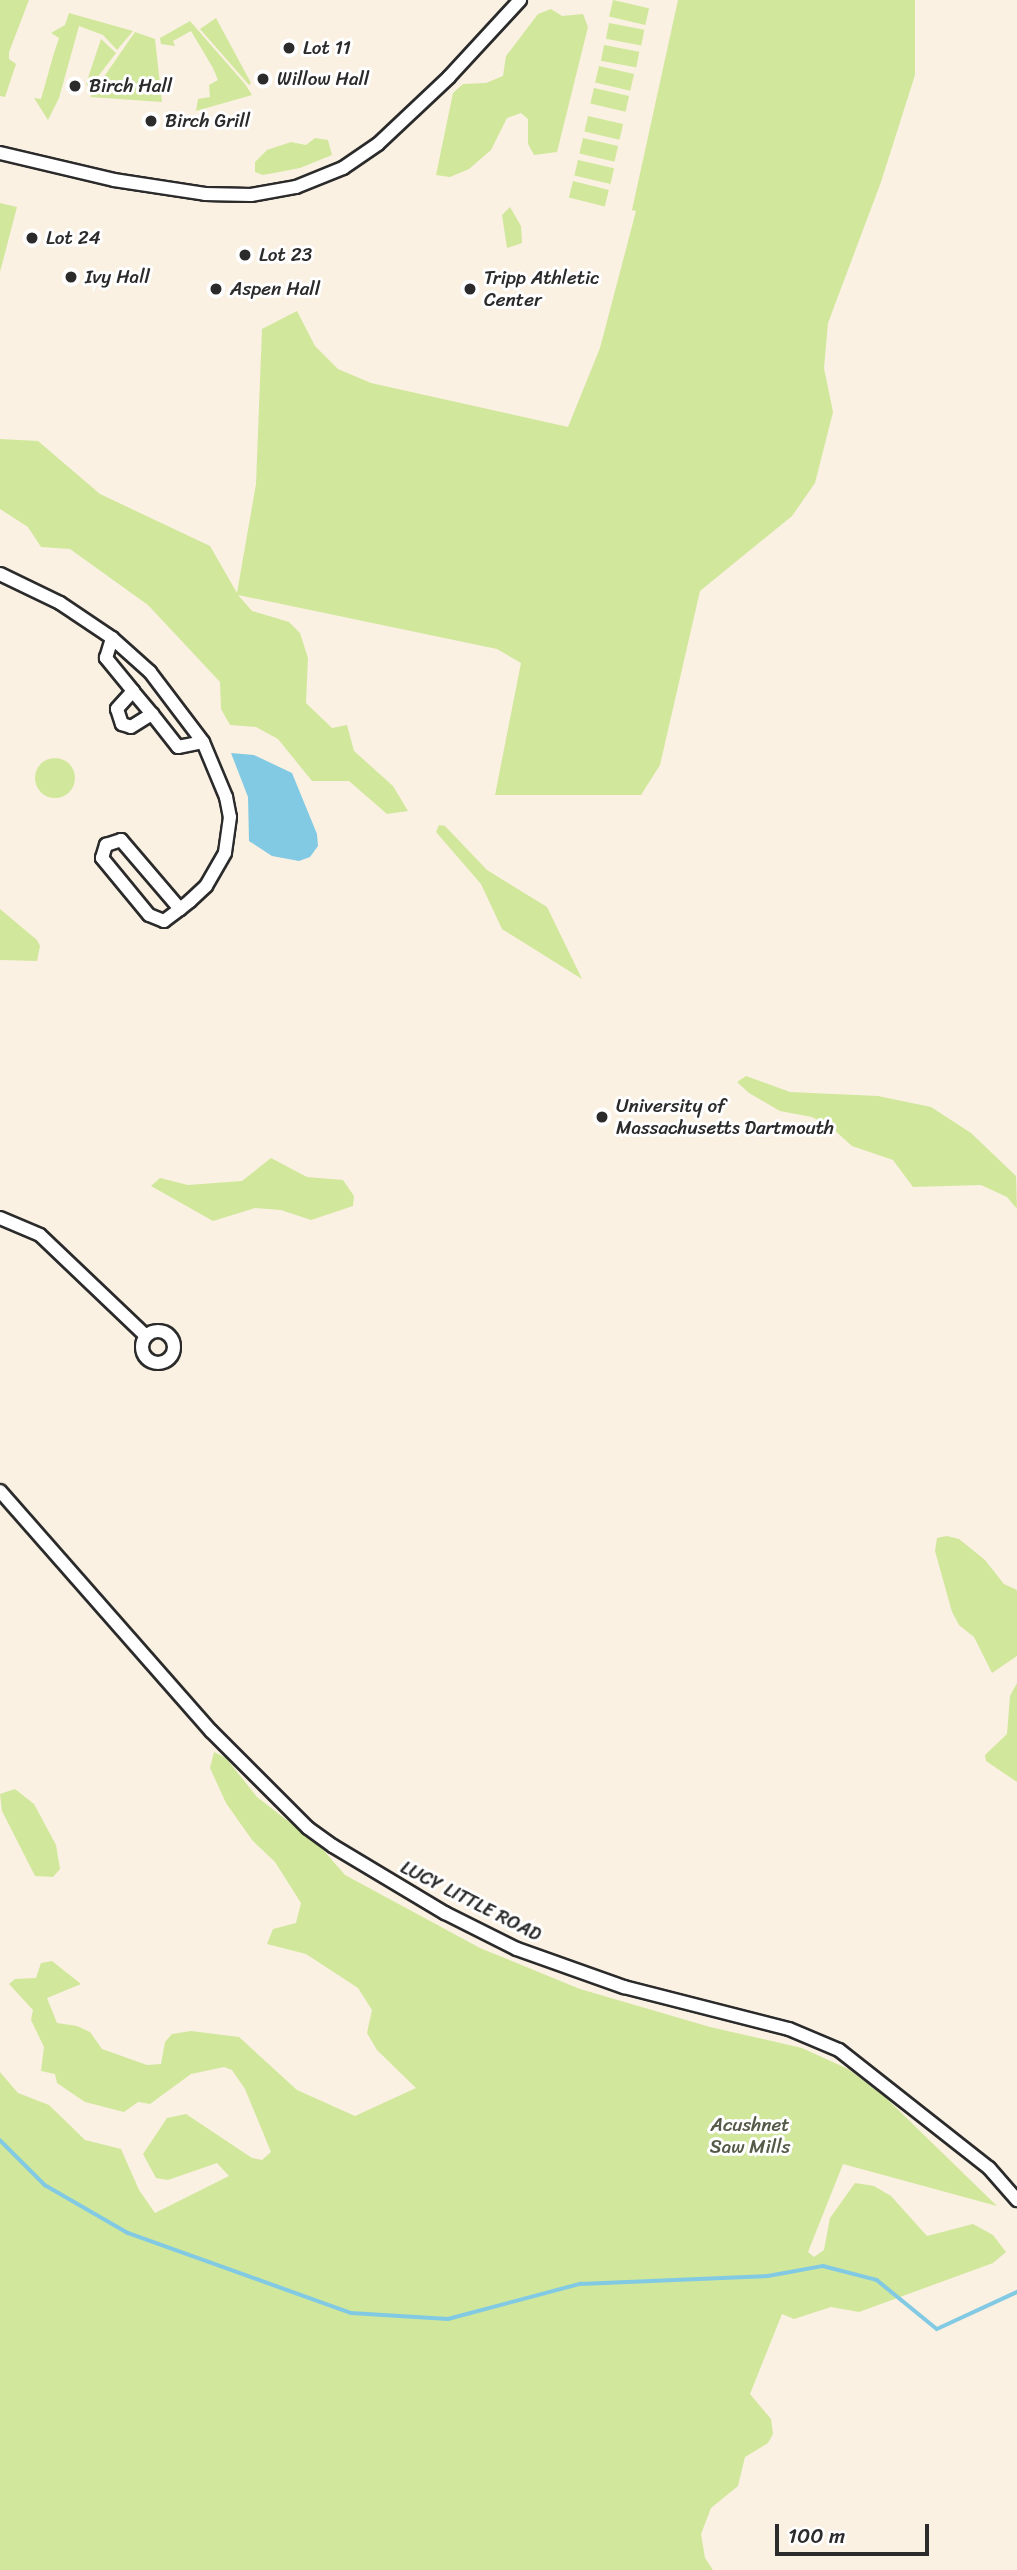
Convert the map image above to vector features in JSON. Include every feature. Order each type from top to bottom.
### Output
[{"type":"street","points":[[0,153],[114,180],[205,194],[251,195],[296,187],[332,173],[378,144],[449,77],[520,0]]},
{"type":"street","points":[[0,574],[60,603],[111,638],[150,672],[203,742],[226,797],[229,836],[218,870],[180,909],[164,921],[149,915],[107,866],[101,850],[114,840],[128,844],[180,909]]},
{"type":"street","points":[[111,638],[106,658],[178,747],[203,742]]},
{"type":"street","points":[[133,691],[117,709],[122,724],[131,727],[152,714]]},
{"type":"street","points":[[0,1218],[40,1235],[145,1334]]},
{"type":"street","name":"LUCY LITTLE ROAD","points":[[0,1491],[211,1731],[308,1828],[333,1846],[445,1913],[517,1949],[648,1994],[789,2029],[839,2050],[989,2168],[1017,2200]]},
{"type":"green space","points":[[0,0],[29,0],[9,52],[9,59],[16,64],[5,97],[0,96]]},
{"type":"green space","points":[[613,0],[649,8],[645,25],[609,17]]},
{"type":"green space","points":[[678,0],[915,0],[915,75],[881,182],[828,323],[824,368],[833,412],[815,483],[792,516],[700,591],[660,765],[641,795],[495,795],[521,663],[497,649],[238,595],[252,611],[289,622],[300,633],[308,658],[306,703],[332,728],[347,725],[354,751],[393,786],[408,811],[387,814],[349,781],[312,781],[278,739],[256,727],[230,725],[221,709],[220,682],[148,605],[70,549],[41,547],[28,527],[0,509],[0,439],[38,441],[100,494],[210,546],[237,593],[256,484],[262,329],[297,311],[315,346],[338,369],[371,383],[568,427],[600,348],[636,211],[632,210]]},
{"type":"green space","points":[[551,9],[562,16],[583,14],[588,27],[557,152],[534,155],[528,144],[528,119],[521,113],[507,118],[491,150],[469,169],[450,177],[436,175],[453,93],[463,84],[486,83],[503,76],[506,56],[538,14]]},
{"type":"green space","points":[[69,13],[133,31],[117,50],[103,35],[79,26],[59,98],[48,120],[34,98],[41,99],[59,38],[51,33],[65,25]]},
{"type":"green space","points":[[216,18],[251,83],[249,85],[200,29]]},
{"type":"green space","points":[[190,21],[252,95],[196,111],[198,99],[210,97],[209,85],[218,80],[213,68],[191,31],[173,41],[175,46],[161,44],[160,38]]},
{"type":"green space","points":[[609,23],[644,30],[641,46],[606,39]]},
{"type":"green space","points":[[135,32],[155,39],[162,102],[90,97]]},
{"type":"green space","points":[[101,39],[116,53],[90,87],[86,84]]},
{"type":"green space","points":[[604,45],[639,52],[636,68],[601,61]]},
{"type":"green space","points":[[599,66],[634,74],[630,91],[595,83]]},
{"type":"green space","points":[[594,88],[629,96],[625,112],[590,104]]},
{"type":"green space","points":[[588,116],[623,124],[619,140],[584,132]]},
{"type":"green space","points":[[315,138],[328,140],[332,155],[300,168],[263,175],[255,172],[255,162],[267,150],[291,142],[306,145]]},
{"type":"green space","points":[[583,138],[618,146],[614,162],[579,154]]},
{"type":"green space","points":[[578,160],[614,168],[610,184],[574,176]]},
{"type":"green space","points":[[573,181],[609,190],[605,206],[569,197]]},
{"type":"green space","points":[[0,203],[17,207],[0,272]]},
{"type":"green space","points":[[510,207],[521,226],[522,243],[507,248],[502,215]]},
{"type":"green space","points":[[55,758],[69,764],[75,778],[69,792],[55,798],[41,792],[35,778],[41,764]]},
{"type":"green space","points":[[439,825],[445,826],[487,870],[547,907],[582,979],[502,929],[481,884],[436,832]]},
{"type":"green space","points":[[0,909],[37,940],[40,946],[37,961],[0,960]]},
{"type":"green space","points":[[746,1076],[790,1092],[878,1096],[931,1107],[971,1133],[1016,1176],[1017,1209],[1007,1197],[981,1185],[913,1187],[893,1160],[852,1146],[831,1127],[812,1117],[780,1111],[749,1093],[737,1082]]},
{"type":"green space","points":[[271,1158],[307,1177],[343,1180],[354,1196],[353,1206],[311,1220],[281,1210],[255,1208],[213,1221],[151,1186],[160,1178],[188,1185],[242,1181]]},
{"type":"green space","points":[[947,1536],[959,1539],[985,1560],[1004,1584],[1017,1590],[1017,1656],[992,1673],[974,1637],[959,1625],[952,1612],[935,1551],[937,1538]]},
{"type":"green space","points":[[1017,1683],[1017,1782],[986,1761],[985,1755],[1007,1734],[1010,1696]]},
{"type":"green space","name":"Acushnet Saw Mills","points":[[214,1752],[226,1758],[257,1797],[319,1845],[345,1875],[480,1948],[580,1989],[710,2027],[802,2048],[848,2069],[885,2097],[997,2206],[843,2164],[808,2252],[814,2257],[824,2250],[830,2218],[855,2183],[874,2186],[891,2196],[927,2236],[973,2224],[993,2235],[1006,2252],[993,2263],[859,2312],[831,2307],[794,2319],[782,2314],[750,2394],[771,2419],[773,2434],[768,2443],[745,2457],[738,2486],[711,2508],[701,2534],[705,2558],[713,2570],[0,2570],[0,2072],[18,2093],[49,2105],[85,2140],[121,2149],[139,2190],[155,2213],[229,2176],[217,2163],[168,2180],[156,2178],[143,2154],[167,2118],[186,2114],[252,2158],[262,2160],[271,2152],[245,2089],[232,2070],[224,2067],[191,2074],[150,2104],[138,2102],[124,2112],[85,2102],[57,2083],[55,2074],[41,2071],[44,2047],[31,2020],[33,2010],[9,1984],[15,1979],[36,1978],[41,1963],[52,1961],[81,1984],[47,1998],[57,2023],[77,2026],[90,2032],[102,2049],[147,2065],[161,2064],[165,2042],[172,2034],[191,2031],[239,2037],[297,2090],[355,2116],[416,2088],[377,2050],[367,2033],[372,2010],[358,1988],[306,1954],[267,1944],[273,1929],[296,1923],[301,1903],[275,1862],[252,1840],[226,1803],[210,1768]]},
{"type":"green space","points":[[15,1789],[34,1804],[56,1845],[60,1869],[53,1877],[35,1876],[2,1811],[0,1794]]},
{"type":"water","points":[[231,753],[254,755],[292,773],[317,834],[318,846],[310,857],[299,861],[272,856],[249,841],[248,797]]},
{"type":"waterway","points":[[0,2140],[45,2185],[128,2233],[351,2313],[448,2319],[580,2284],[768,2276],[823,2266],[877,2280],[937,2329],[1017,2292]]},
{"type":"place","name":"Lot 11","points":[[289,48]]},
{"type":"place","name":"Willow Hall","points":[[263,79]]},
{"type":"place","name":"Birch Hall","points":[[75,86]]},
{"type":"place","name":"Birch Grill","points":[[151,121]]},
{"type":"place","name":"Lot 24","points":[[32,238]]},
{"type":"place","name":"Lot 23","points":[[245,255]]},
{"type":"place","name":"Ivy Hall","points":[[71,277]]},
{"type":"place","name":"Aspen Hall","points":[[216,289]]},
{"type":"place","name":"Tripp Athletic Center","points":[[470,289]]},
{"type":"place","name":"University of Massachusetts Dartmouth","points":[[602,1117]]}]
